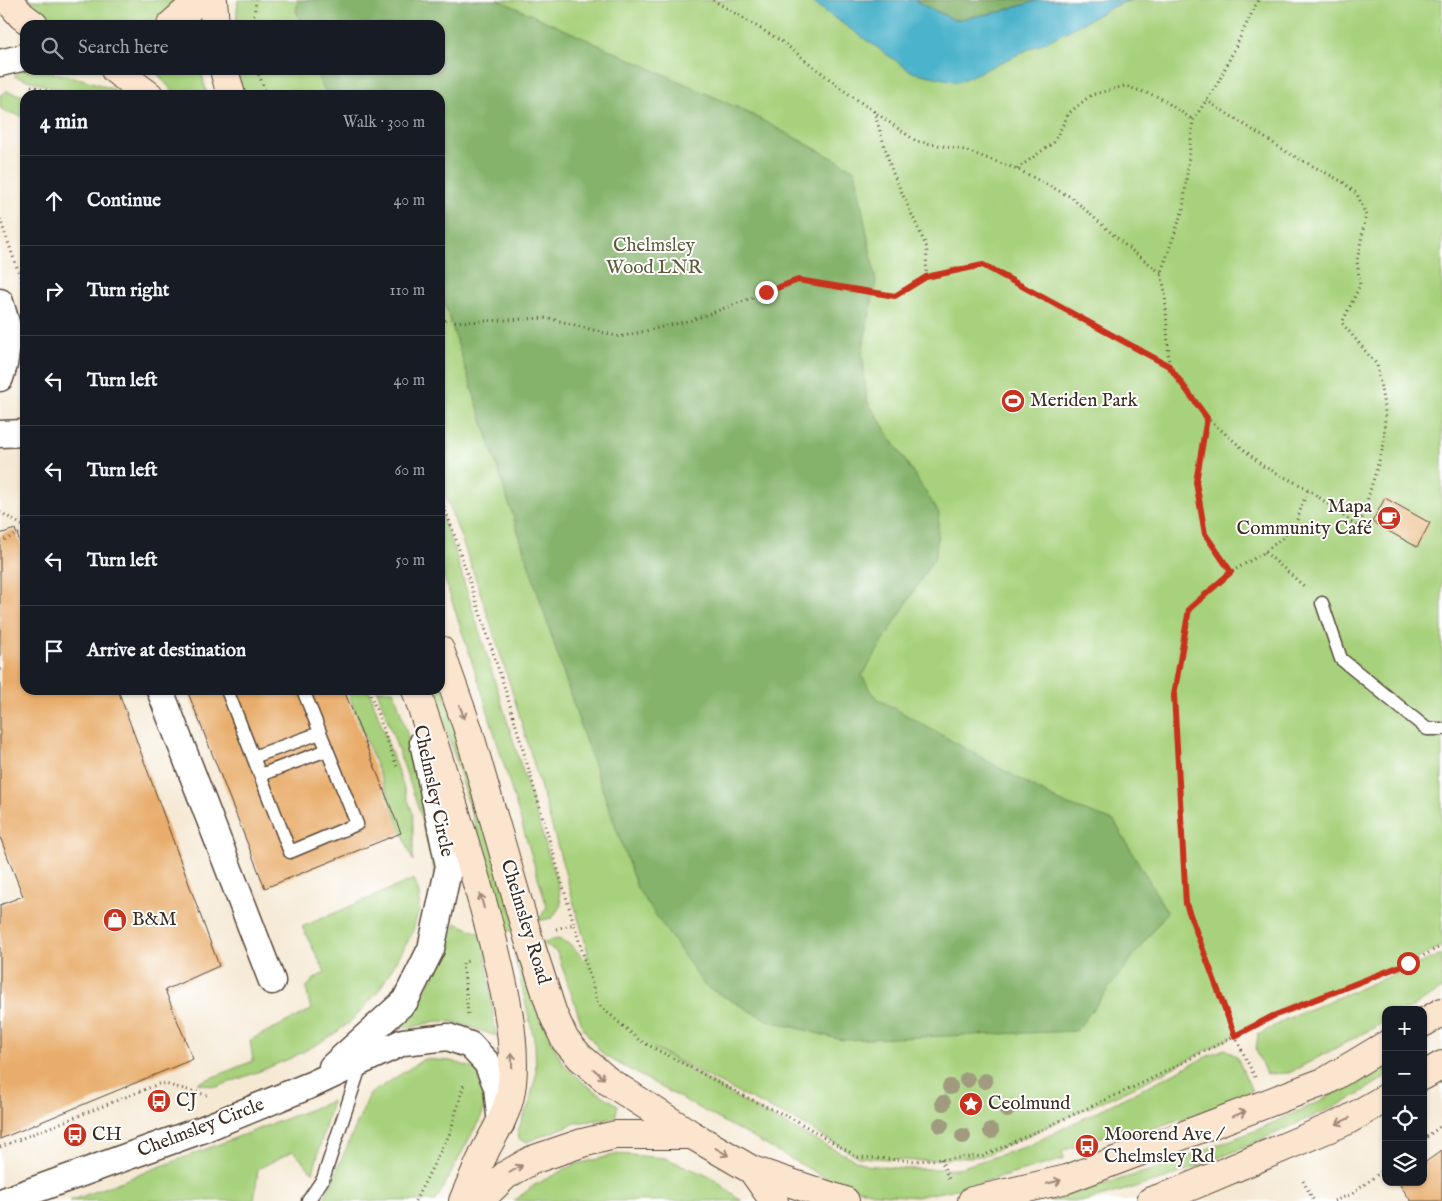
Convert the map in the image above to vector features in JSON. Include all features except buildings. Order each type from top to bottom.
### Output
[{"type":"street","points":[[8,0],[27,20]]},
{"type":"street","points":[[177,20],[188,10],[194,0]]},
{"type":"street","points":[[214,0],[216,20]]},
{"type":"street","points":[[0,62],[20,58]]},
{"type":"street","points":[[122,75],[142,90]]},
{"type":"street","points":[[226,75],[230,90]]},
{"type":"street","points":[[0,302],[9,333],[0,378]]},
{"type":"street","points":[[0,434],[20,433]]},
{"type":"street","name":"Chelmsley Road","points":[[445,664],[468,729],[528,937],[553,1014],[565,1040],[608,1081],[692,1135],[752,1170]]},
{"type":"street","points":[[162,695],[272,981]]},
{"type":"street","name":"Chelmsley Circle","points":[[312,1084],[405,1001],[431,949],[449,866],[413,695]]},
{"type":"street","name":"Chelmsley Road","points":[[418,695],[469,853],[495,949],[506,997],[513,1059],[511,1091],[501,1125],[486,1149],[462,1201]]},
{"type":"street","points":[[1427,1021],[1442,1012]]},
{"type":"street","name":"Chelmsley Circle","points":[[4,1201],[201,1130],[312,1084],[403,1042],[448,1037],[470,1045],[487,1063],[497,1087],[501,1125]]},
{"type":"street","points":[[972,1201],[1067,1179],[1164,1143],[1326,1081],[1382,1047]]},
{"type":"street","points":[[1427,1074],[1442,1065]]},
{"type":"street","points":[[1151,1201],[1175,1193],[1346,1121],[1382,1100]]},
{"type":"street","points":[[479,1201],[506,1175],[532,1160],[582,1143],[616,1136],[692,1135]]},
{"type":"street","points":[[752,1170],[774,1201]]},
{"type":"street","points":[[752,1170],[845,1201]]},
{"type":"lane","points":[[1322,603],[1341,659],[1427,729],[1442,729]]},
{"type":"lane","points":[[232,695],[290,852],[357,824],[308,695]]},
{"type":"lane","points":[[232,695],[292,845],[360,819],[308,695]]},
{"type":"lane","points":[[257,757],[322,734]]},
{"type":"lane","points":[[265,775],[328,750]]},
{"type":"lane","points":[[265,775],[291,848],[359,821],[328,750]]},
{"type":"lane","points":[[308,1201],[323,1179],[362,1061]]},
{"type":"path","points":[[254,20],[256,0]]},
{"type":"path","points":[[713,0],[781,41],[916,141],[964,150],[1017,169],[1071,197],[1126,246],[1161,273]]},
{"type":"path","points":[[1169,366],[1165,292],[1161,273],[1183,209],[1192,120],[1218,83],[1258,0]]},
{"type":"path","points":[[259,75],[265,90]]},
{"type":"path","points":[[1017,169],[1054,142],[1069,113],[1091,95],[1125,86],[1159,97],[1192,120]]},
{"type":"path","points":[[445,320],[463,322],[548,318],[620,337],[692,320],[798,280],[895,296],[926,277],[983,265],[1169,366],[1207,418],[1263,466],[1308,489],[1359,528],[1384,444],[1385,412],[1377,365],[1342,323],[1360,284],[1357,261],[1366,215],[1357,194],[1343,182],[1290,154],[1206,100]]},
{"type":"path","points":[[874,111],[892,171],[927,248],[926,277]]},
{"type":"path","points":[[0,219],[20,277]]},
{"type":"path","points":[[1207,418],[1196,482],[1205,534],[1231,572]]},
{"type":"path","points":[[1259,1085],[1235,1036],[1186,904],[1174,695],[1189,609],[1231,572],[1265,552],[1294,528],[1308,489]]},
{"type":"path","points":[[445,510],[507,695],[574,924]]},
{"type":"path","points":[[0,512],[20,524]]},
{"type":"path","points":[[0,542],[20,533]]},
{"type":"path","points":[[1265,552],[1322,603]]},
{"type":"path","points":[[585,961],[598,1004],[639,1040],[742,1095],[797,1121],[858,1157],[916,1161],[983,1156],[1140,1084],[1273,1016],[1408,963],[1442,946]]},
{"type":"path","points":[[431,949],[463,963]]},
{"type":"path","points":[[0,1147],[161,1083],[208,1095]]},
{"type":"path","points":[[1427,1137],[1442,1125]]},
{"type":"path","points":[[1334,1201],[1352,1194],[1382,1171]]},
{"type":"path","points":[[1303,1182],[1314,1201]]},
{"type":"green space","points":[[30,0],[187,0],[165,20],[52,20]]},
{"type":"green space","name":"Meriden Park","points":[[238,0],[1442,0],[1442,946],[1408,963],[1273,1016],[1149,1080],[983,1156],[916,1161],[858,1157],[797,1121],[742,1095],[654,1048],[744,1102],[866,1165],[905,1169],[956,1169],[1028,1146],[1225,1049],[1237,1057],[1252,1091],[1239,1096],[1235,1101],[1117,1140],[1109,1134],[1062,1151],[1064,1159],[967,1187],[916,1197],[876,1194],[831,1181],[603,1055],[583,1028],[557,952],[541,942],[559,939],[571,945],[585,960],[588,952],[501,656],[445,495],[445,90],[243,90],[238,75],[445,75],[445,20],[236,20]]},
{"type":"green space","name":"Chelmsley Wood LNR","points":[[298,0],[499,0],[743,110],[855,170],[876,282],[862,352],[867,401],[939,513],[936,555],[862,676],[876,698],[1060,802],[1114,821],[1167,912],[1076,1031],[842,1040],[767,1020],[705,986],[637,888],[583,734],[445,305],[445,90],[324,90],[319,79],[318,75],[445,75],[445,20],[300,20],[296,12]]},
{"type":"green space","points":[[914,0],[1039,0],[1000,12],[954,20]]},
{"type":"green space","points":[[20,72],[20,75],[64,75],[114,90],[60,90],[14,76]]},
{"type":"green space","points":[[158,75],[202,75],[206,90],[172,90]]},
{"type":"green space","points":[[7,91],[20,95],[20,116],[0,108],[0,95]]},
{"type":"green space","points":[[445,526],[558,885],[561,905],[552,918],[538,921],[547,907],[482,692],[445,580]]},
{"type":"green space","points":[[445,694],[517,929],[506,932],[456,760],[435,695]]},
{"type":"green space","points":[[349,695],[371,695],[413,814],[413,861]]},
{"type":"green space","points":[[379,695],[395,695],[426,797],[438,850],[435,874],[419,809]]},
{"type":"green space","points":[[414,879],[419,893],[419,910],[411,936],[378,992],[349,1023],[314,1046],[260,1071],[217,1087],[198,1083],[253,1061],[250,1040],[311,1010],[306,988],[314,979],[325,972],[302,927]]},
{"type":"green space","points":[[456,923],[484,935],[496,1036],[447,1021],[435,1021],[408,1028],[398,1026],[423,994],[438,969]]},
{"type":"green space","points":[[521,951],[550,1038],[563,1064],[586,1085],[618,1105],[615,1117],[576,1123],[526,1142],[519,1139],[518,1129],[529,1104],[536,1075],[535,1043],[514,954]]},
{"type":"green space","points":[[1442,954],[1442,989],[1414,1006],[1382,1006],[1382,1023],[1289,1073],[1266,1074],[1256,1050],[1258,1035],[1286,1019]]},
{"type":"green space","points":[[424,1059],[451,1061],[476,1069],[484,1092],[483,1113],[436,1201],[323,1201],[370,1094]]},
{"type":"green space","points":[[1382,1069],[1382,1079],[1347,1101],[1241,1149],[1165,1179],[1085,1201],[1047,1201],[1155,1169],[1257,1130],[1316,1103]]},
{"type":"green space","points":[[332,1101],[313,1173],[293,1151],[258,1169],[254,1201],[70,1201]]},
{"type":"green space","points":[[618,1154],[665,1158],[711,1177],[742,1201],[514,1201],[533,1186],[573,1165]]},
{"type":"water","points":[[809,0],[914,0],[954,20],[1000,12],[1039,0],[1131,0],[1114,6],[1056,37],[958,82],[912,72]]},
{"type":"place","name":"Meriden Park","points":[[1013,401]]},
{"type":"place","name":"Mapa Community Café","points":[[1389,518]]},
{"type":"place","name":"B&M","points":[[115,920]]},
{"type":"place","name":"CJ","points":[[159,1101]]},
{"type":"place","name":"Ceolmund","points":[[971,1104]]},
{"type":"place","name":"CH","points":[[75,1135]]},
{"type":"place","name":"Moorend Ave / Chelmsley Rd","points":[[1087,1146]]},
{"type":"route","points":[[766,292],[798,280],[895,296],[926,277],[983,265],[1169,366],[1207,418],[1196,482],[1205,534],[1231,572],[1189,609],[1174,695],[1186,904],[1235,1036],[1273,1016],[1408,963]]}]
